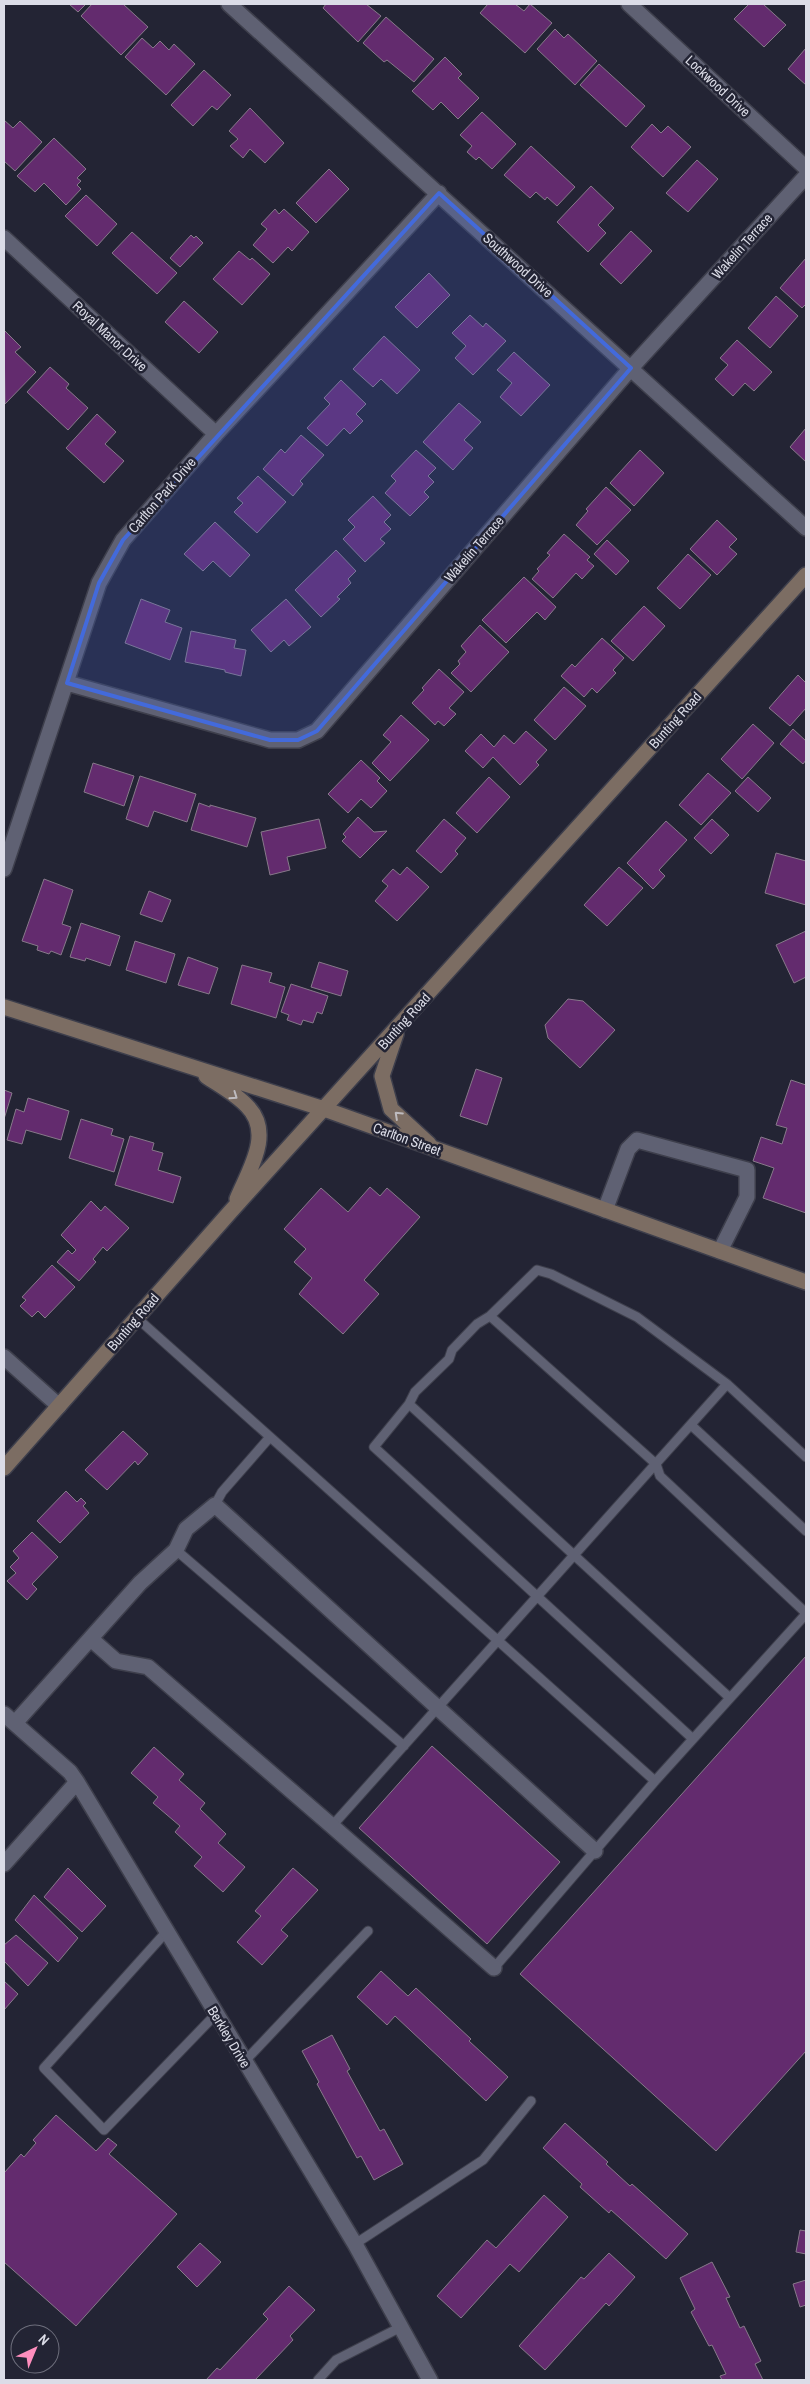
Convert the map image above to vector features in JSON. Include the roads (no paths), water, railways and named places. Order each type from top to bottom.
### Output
[{"type":"main road","name":"Bunting Road","points":[[4,1468],[231,1211],[806,575]]},
{"type":"main road","name":"Carlton Street","points":[[4,1007],[324,1109],[806,1282]]},
{"type":"main road","points":[[398,1028],[382,1076],[391,1109],[434,1148]]},
{"type":"main road","points":[[194,1068],[246,1104],[256,1116],[259,1146],[231,1211]]},
{"type":"street","name":"Southwood Drive","points":[[229,4],[806,528]]},
{"type":"street","name":"Lockwood Drive","points":[[629,4],[806,168]]},
{"type":"street","name":"Wakelin Terrace","points":[[67,683],[270,740],[298,740],[317,731],[631,368],[806,176]]},
{"type":"street","name":"Carlton Park Drive","points":[[4,870],[99,582],[123,540],[216,434],[439,193]]},
{"type":"street","name":"Royal Manor Drive","points":[[4,238],[216,434]]},
{"type":"street","points":[[605,1210],[628,1149],[637,1140],[747,1170],[747,1197],[720,1252]]},
{"type":"street","points":[[4,1357],[59,1406]]},
{"type":"street","points":[[9,1718],[91,1639],[140,1582],[176,1550],[186,1528],[215,1505],[438,1706],[595,1851]]},
{"type":"street","points":[[91,1639],[116,1661],[148,1667],[494,1968]]},
{"type":"street","name":"Berkley Drive","points":[[9,1718],[70,1772],[77,1782],[355,2244],[430,2380]]},
{"type":"street","points":[[4,1864],[77,1782]]},
{"type":"lane","points":[[693,1739],[374,1447],[410,1404],[415,1392],[449,1359],[452,1350],[477,1324],[490,1316],[537,1270],[551,1274],[637,1317],[727,1384],[806,1457]]},
{"type":"lane","points":[[490,1316],[656,1464],[660,1476],[806,1614],[655,1781],[494,1968]]},
{"type":"lane","points":[[137,1318],[655,1781]]},
{"type":"lane","points":[[332,1826],[727,1384]]},
{"type":"lane","points":[[410,1404],[730,1698]]},
{"type":"lane","points":[[691,1425],[806,1531]]},
{"type":"lane","points":[[215,1505],[222,1492],[270,1437]]},
{"type":"lane","points":[[176,1550],[404,1746]]},
{"type":"lane","points":[[167,1931],[44,2068],[104,2130],[216,2014]]},
{"type":"lane","points":[[244,2062],[368,1931]]},
{"type":"lane","points":[[355,2244],[483,2160],[531,2101]]},
{"type":"lane","points":[[318,2380],[336,2360],[401,2327]]}]
